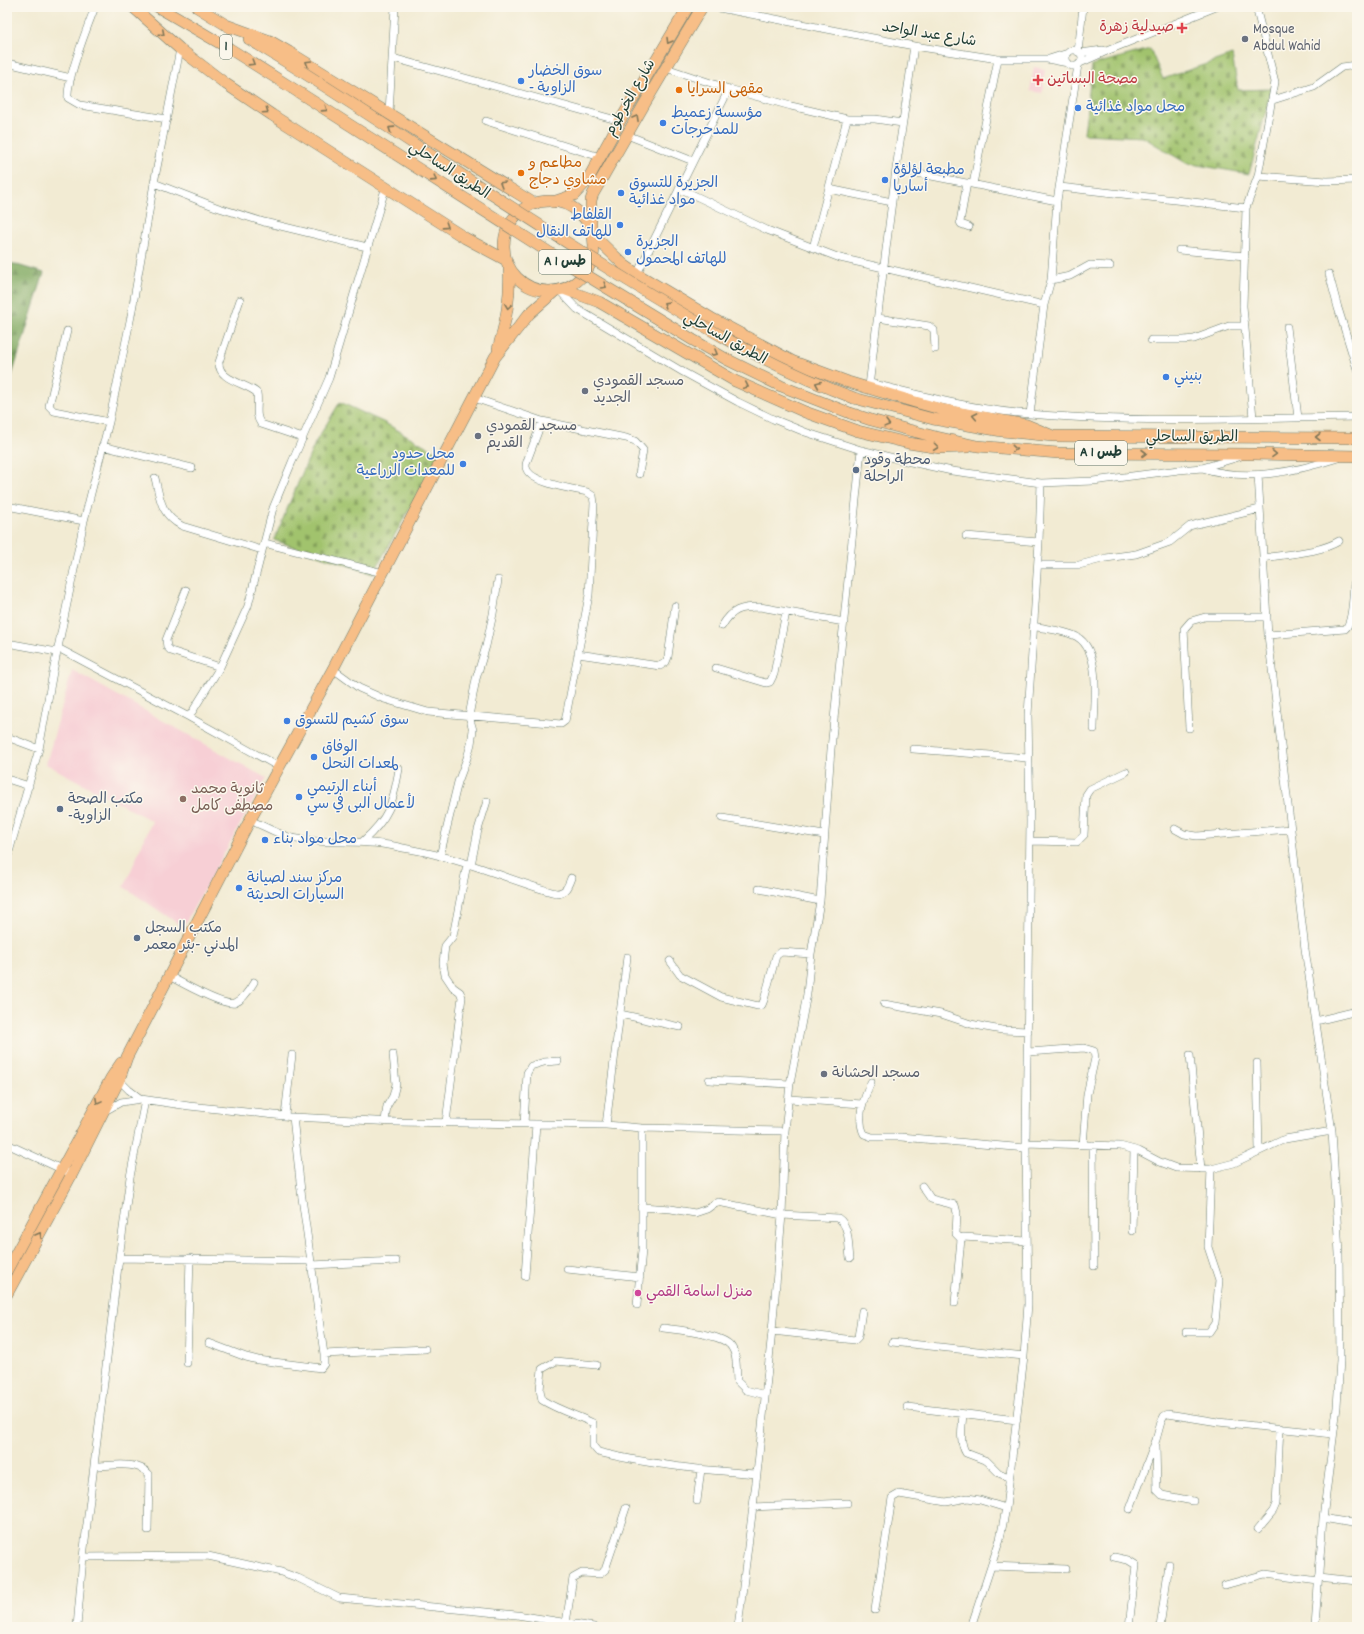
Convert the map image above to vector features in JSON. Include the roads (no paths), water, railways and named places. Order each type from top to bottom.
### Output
[{"type":"main road","points":[[133,7],[180,49],[226,84],[329,152],[386,186],[465,238],[507,263],[515,276],[523,283],[544,291],[560,290],[608,307],[735,381],[805,412],[858,431],[908,443],[957,449],[977,446]]},
{"type":"main road","name":"الطريق الساحلي","points":[[158,7],[292,88],[552,254],[693,340],[770,381],[850,413],[932,436],[977,446],[1058,453],[1357,456]]},
{"type":"main road","name":"الطريق الساحلي","points":[[197,7],[301,71],[567,242],[702,326],[770,363],[827,388],[854,398],[933,419],[1002,431],[1053,436],[1357,438]]},
{"type":"main road","name":"شارع الخرطوم","points":[[553,202],[570,197],[578,192],[587,181],[620,121],[688,7]]},
{"type":"main road","name":"شارع الخرطوم","points":[[592,232],[591,200],[593,194],[702,7]]},
{"type":"main road","points":[[226,25],[276,45],[535,204]]},
{"type":"main road","points":[[7,1294],[72,1174],[119,1080],[127,1057],[250,820],[333,669],[495,357],[504,329],[510,294],[504,248],[505,237],[515,216],[524,209],[535,204],[553,202],[565,204],[576,210],[584,218],[592,232],[624,265],[711,318],[769,350],[820,372],[944,410],[1027,425],[1053,436]]},
{"type":"main road","points":[[495,357],[529,314],[560,290],[574,284],[583,276],[593,257],[594,246],[592,232]]},
{"type":"main road","points":[[7,1270],[111,1078],[127,1057]]},
{"type":"main road","points":[[15,1255],[26,1260]]},
{"type":"street","points":[[95,7],[67,91],[68,98],[80,105],[167,119]]},
{"type":"street","points":[[389,113],[395,7]]},
{"type":"street","name":"شارع عبد الواحد","points":[[714,7],[914,46],[998,59],[1047,59],[1069,64]]},
{"type":"street","points":[[1076,82],[1067,60],[1075,52],[1083,7]]},
{"type":"street","name":"شارع عبد الواحد","points":[[1079,64],[1109,50],[1216,7]]},
{"type":"street","points":[[1253,418],[1244,326],[1246,208],[1258,176],[1273,100],[1275,82],[1256,7]]},
{"type":"street","points":[[914,46],[902,123],[869,386],[951,402],[1030,414],[1092,419],[1146,420],[1357,417]]},
{"type":"street","points":[[7,859],[39,749],[57,650],[84,521],[109,422],[131,316],[154,183],[180,49]]},
{"type":"street","name":"شارع عبد الواحد","points":[[1047,59],[1075,52],[1109,50]]},
{"type":"street","points":[[1030,414],[1044,305],[1051,280],[1057,201],[1079,64],[1082,57],[1075,52]]},
{"type":"street","points":[[393,58],[620,121]]},
{"type":"street","points":[[969,227],[961,224],[960,222],[998,59]]},
{"type":"street","points":[[7,63],[71,78]]},
{"type":"street","points":[[1069,64],[1074,66],[1079,64]]},
{"type":"street","points":[[1273,100],[1314,87],[1342,68],[1357,65]]},
{"type":"street","points":[[666,68],[729,89],[847,120],[875,119],[902,123]]},
{"type":"street","points":[[637,274],[729,89]]},
{"type":"street","points":[[813,248],[847,120]]},
{"type":"street","points":[[486,121],[600,158]]},
{"type":"street","points":[[627,135],[692,161]]},
{"type":"street","points":[[896,169],[1057,201]]},
{"type":"street","points":[[1258,176],[1327,181],[1357,180]]},
{"type":"street","points":[[154,183],[216,207],[264,222],[367,247]]},
{"type":"street","points":[[189,717],[220,667],[248,606],[273,508],[325,390],[386,186]]},
{"type":"street","points":[[1060,187],[1246,208]]},
{"type":"street","points":[[680,188],[767,230],[840,258],[1044,305]]},
{"type":"street","points":[[829,189],[892,202]]},
{"type":"street","points":[[1179,250],[1245,256]]},
{"type":"street","points":[[1051,280],[1070,276],[1090,265],[1110,266]]},
{"type":"street","points":[[1329,274],[1357,370]]},
{"type":"street","points":[[560,290],[577,309],[738,402],[798,429],[861,450],[952,471],[1041,483],[1093,481],[1202,468],[1252,454]]},
{"type":"street","points":[[240,300],[219,362],[220,370],[224,376],[257,393],[257,414],[258,421],[261,424],[303,438]]},
{"type":"street","points":[[878,318],[930,326],[934,330],[935,349]]},
{"type":"street","points":[[1151,340],[1194,339],[1229,326],[1244,326]]},
{"type":"street","points":[[1288,327],[1298,418]]},
{"type":"street","points":[[67,331],[49,406],[54,411],[109,422]]},
{"type":"street","points":[[474,398],[542,422],[635,441],[643,450],[639,474]]},
{"type":"street","points":[[333,669],[359,688],[384,699],[428,712],[561,724],[564,721],[578,654],[589,589],[594,503],[593,496],[587,492],[545,482],[532,477],[528,472],[526,468],[527,461],[542,422]]},
{"type":"street","points":[[102,446],[192,468]]},
{"type":"street","points":[[738,1627],[757,1474],[772,1331],[782,1215],[785,1131],[788,1099],[807,994],[810,954],[820,901],[824,835],[861,450]]},
{"type":"street","points":[[1202,468],[1213,472],[1258,475],[1297,469],[1345,456]]},
{"type":"street","points":[[1258,475],[1268,635],[1305,949],[1332,1131],[1339,1254],[1340,1337],[1337,1407],[1322,1518],[1315,1627]]},
{"type":"street","points":[[155,478],[165,512],[175,523],[182,526],[383,573]]},
{"type":"street","points":[[971,1627],[1000,1539],[1006,1508],[1024,1356],[1028,1304],[1026,1145],[1030,841],[1028,715],[1038,565],[1041,483]]},
{"type":"street","points":[[7,506],[84,521]]},
{"type":"street","points":[[1038,565],[1078,565],[1106,558],[1136,554],[1170,542],[1190,526],[1260,509]]},
{"type":"street","points":[[966,536],[1039,542]]},
{"type":"street","points":[[1263,558],[1317,550],[1332,546],[1339,541]]},
{"type":"street","points":[[440,856],[458,782],[471,744],[472,730],[469,716],[476,679],[492,620],[498,580]]},
{"type":"street","points":[[1268,635],[1345,629],[1348,627],[1350,620],[1354,584]]},
{"type":"street","points":[[186,590],[166,640],[167,647],[178,653],[220,667]]},
{"type":"street","points":[[578,654],[660,666],[664,665],[668,657],[675,606]]},
{"type":"street","points":[[722,626],[727,618],[734,612],[747,607],[760,607],[844,622]]},
{"type":"street","points":[[716,668],[766,683],[770,682],[774,674],[786,612]]},
{"type":"street","points":[[1189,728],[1184,629],[1191,621],[1205,617],[1267,617]]},
{"type":"street","points":[[1034,626],[1074,635],[1088,650],[1092,658],[1095,677],[1094,729]]},
{"type":"street","points":[[7,643],[57,650],[189,717],[279,767]]},
{"type":"street","points":[[7,737],[39,749]]},
{"type":"street","points":[[913,749],[1028,758]]},
{"type":"street","points":[[362,842],[384,820],[391,807],[399,769]]},
{"type":"street","points":[[1030,841],[1077,842],[1081,840],[1084,835],[1086,795],[1090,789],[1126,772]]},
{"type":"street","points":[[7,779],[29,786]]},
{"type":"street","points":[[446,1122],[455,1041],[462,1001],[460,992],[453,987],[445,974],[443,963],[445,946],[453,936],[469,865],[487,801]]},
{"type":"street","points":[[722,818],[824,835]]},
{"type":"street","points":[[250,820],[283,835],[294,838],[328,842],[386,844],[440,856],[528,886],[556,893],[565,891],[571,878]]},
{"type":"street","points":[[1175,829],[1184,834],[1197,836],[1291,829]]},
{"type":"street","points":[[759,889],[820,901]]},
{"type":"street","points":[[670,960],[680,975],[721,997],[758,1006],[762,1005],[764,1000],[776,956],[779,953],[810,954]]},
{"type":"street","points":[[606,1125],[627,957]]},
{"type":"street","points":[[169,976],[205,995],[230,1004],[236,1003],[254,982]]},
{"type":"street","points":[[884,1004],[941,1014],[985,1027],[1002,1030],[1028,1031]]},
{"type":"street","points":[[1316,1021],[1357,1011]]},
{"type":"street","points":[[620,1014],[680,1027]]},
{"type":"street","points":[[1028,1052],[1084,1048],[1094,1051],[1095,1058],[1087,1094],[1083,1145]]},
{"type":"street","points":[[285,1116],[292,1055]]},
{"type":"street","points":[[385,1121],[387,1106],[396,1084],[393,1055]]},
{"type":"street","points":[[1190,1055],[1201,1169]]},
{"type":"street","points":[[524,1124],[527,1073],[531,1066],[544,1062],[558,1061]]},
{"type":"street","points":[[1257,1063],[1260,1150]]},
{"type":"street","points":[[119,1080],[129,1090],[143,1099]]},
{"type":"street","points":[[709,1080],[790,1084]]},
{"type":"street","points":[[871,1082],[862,1104],[861,1128],[864,1134],[872,1137],[901,1137],[1026,1145],[1120,1146],[1134,1150],[1176,1168],[1211,1169],[1234,1163],[1285,1139],[1332,1131]]},
{"type":"street","points":[[77,1627],[83,1557],[119,1258],[130,1177],[143,1099]]},
{"type":"street","points":[[104,1111],[121,1102],[143,1099],[189,1106],[293,1117],[385,1121],[606,1125],[642,1128],[785,1131]]},
{"type":"street","points":[[788,1099],[862,1104]]},
{"type":"street","points":[[209,1343],[258,1360],[321,1368],[324,1364],[324,1354],[301,1191],[293,1117]]},
{"type":"street","points":[[525,1276],[536,1124]]},
{"type":"street","points":[[638,1305],[642,1250],[642,1128]]},
{"type":"street","points":[[7,1144],[72,1174]]},
{"type":"street","points":[[1093,1145],[1094,1266]]},
{"type":"street","points":[[1132,1231],[1134,1150]]},
{"type":"street","points":[[1186,1332],[1210,1332],[1215,1323],[1218,1304],[1219,1280],[1208,1247],[1211,1169]]},
{"type":"street","points":[[922,1186],[932,1199],[955,1205],[957,1213],[956,1234],[961,1239]]},
{"type":"street","points":[[641,1207],[671,1209],[695,1213],[707,1209],[714,1203],[718,1202],[782,1215],[840,1219],[847,1230],[850,1258]]},
{"type":"street","points":[[961,1239],[963,1237],[1027,1242]]},
{"type":"street","points":[[955,1303],[961,1239]]},
{"type":"street","points":[[119,1258],[190,1258],[311,1263],[396,1261]]},
{"type":"street","points":[[187,1363],[190,1258]]},
{"type":"street","points":[[567,1269],[640,1277]]},
{"type":"street","points":[[772,1331],[855,1340],[858,1337],[862,1311]]},
{"type":"street","points":[[663,1328],[689,1331],[724,1340],[730,1345],[735,1354],[737,1381],[746,1390],[765,1395]]},
{"type":"street","points":[[892,1342],[1024,1356]]},
{"type":"street","points":[[324,1354],[426,1348]]},
{"type":"street","points":[[596,1365],[556,1361],[542,1369],[540,1390],[542,1400],[554,1407],[572,1413],[593,1423],[594,1446],[598,1452],[649,1462],[701,1469],[757,1474]]},
{"type":"street","points":[[907,1407],[1017,1420]]},
{"type":"street","points":[[963,1414],[962,1438],[963,1448],[966,1454],[987,1461],[999,1473],[1010,1478]]},
{"type":"street","points":[[1130,1509],[1156,1441],[1160,1422],[1164,1416],[1168,1414],[1218,1422],[1333,1434]]},
{"type":"street","points":[[1258,1528],[1273,1511],[1276,1504],[1280,1428]]},
{"type":"street","points":[[1156,1441],[1157,1490],[1162,1495],[1193,1501]]},
{"type":"street","points":[[94,1466],[136,1465],[144,1468],[149,1474],[148,1530]]},
{"type":"street","points":[[698,1501],[701,1469]]},
{"type":"street","points":[[875,1610],[892,1498],[899,1494],[946,1502],[968,1498],[1006,1508]]},
{"type":"street","points":[[753,1507],[847,1503]]},
{"type":"street","points":[[566,1623],[573,1578],[582,1573],[600,1574],[605,1570],[626,1508]]},
{"type":"street","points":[[1322,1518],[1357,1524]]},
{"type":"street","points":[[83,1557],[208,1556],[281,1572],[298,1578],[339,1598],[517,1615],[594,1627]]},
{"type":"street","points":[[1114,1557],[1128,1560],[1136,1565],[1129,1627]]},
{"type":"street","points":[[1160,1627],[1169,1564]]},
{"type":"street","points":[[991,1566],[1066,1569]]},
{"type":"street","points":[[1225,1585],[1266,1574],[1357,1581]]},
{"type":"place","name":"صيدلية زهرة","points":[[1182,28]]},
{"type":"place","name":"Mosque Abdul Wahid","points":[[1245,39]]},
{"type":"place","name":"مصحة البساتين","points":[[1038,80]]},
{"type":"place","name":"سوق الخضار - الزاوية","points":[[521,81]]},
{"type":"place","name":"مقهى السرايا","points":[[679,90]]},
{"type":"place","name":"محل مواد غذائية","points":[[1078,108]]},
{"type":"place","name":"مؤسسة زعميط للمدحرجات","points":[[663,123]]},
{"type":"place","name":"مطاعم و مشاوي دجاج","points":[[521,173]]},
{"type":"place","name":"مطبعة لؤلؤة أساريا","points":[[885,180]]},
{"type":"place","name":"الجزيرة للتسوق مواد غذائية","points":[[621,193]]},
{"type":"place","name":"القلفاط للهاتف النقال","points":[[620,225]]},
{"type":"place","name":"الجزيرة للهاتف المحمول","points":[[628,252]]},
{"type":"place","name":"بنيني","points":[[1166,377]]},
{"type":"place","name":"مسجد القمودي الجديد","points":[[585,391]]},
{"type":"place","name":"مسجد القمودي القديم","points":[[478,436]]},
{"type":"place","name":"محل حدود للمعدات الزراعية","points":[[463,464]]},
{"type":"place","name":"محطة وقود الراحلة","points":[[856,470]]},
{"type":"place","name":"سوق كشيم للتسوق","points":[[287,721]]},
{"type":"place","name":"الوفاق لمعدات النحل","points":[[314,757]]},
{"type":"place","name":"أبناء الرتيمي لأعمال البى في سي","points":[[299,797]]},
{"type":"place","name":"ثانوية محمد مصطفى كامل","points":[[183,799]]},
{"type":"place","name":"مكتب الصحة -الزاوية","points":[[60,809]]},
{"type":"place","name":"محل مواد بناء","points":[[265,840]]},
{"type":"place","name":"مركز سند لصيانة السيارات الحديثة","points":[[239,888]]},
{"type":"place","name":"مكتب السجل المدني -بئر معمر","points":[[137,938]]},
{"type":"place","name":"مسجد الحشانة","points":[[824,1074]]},
{"type":"place","name":"منزل اسامة القمي","points":[[638,1293]]}]
